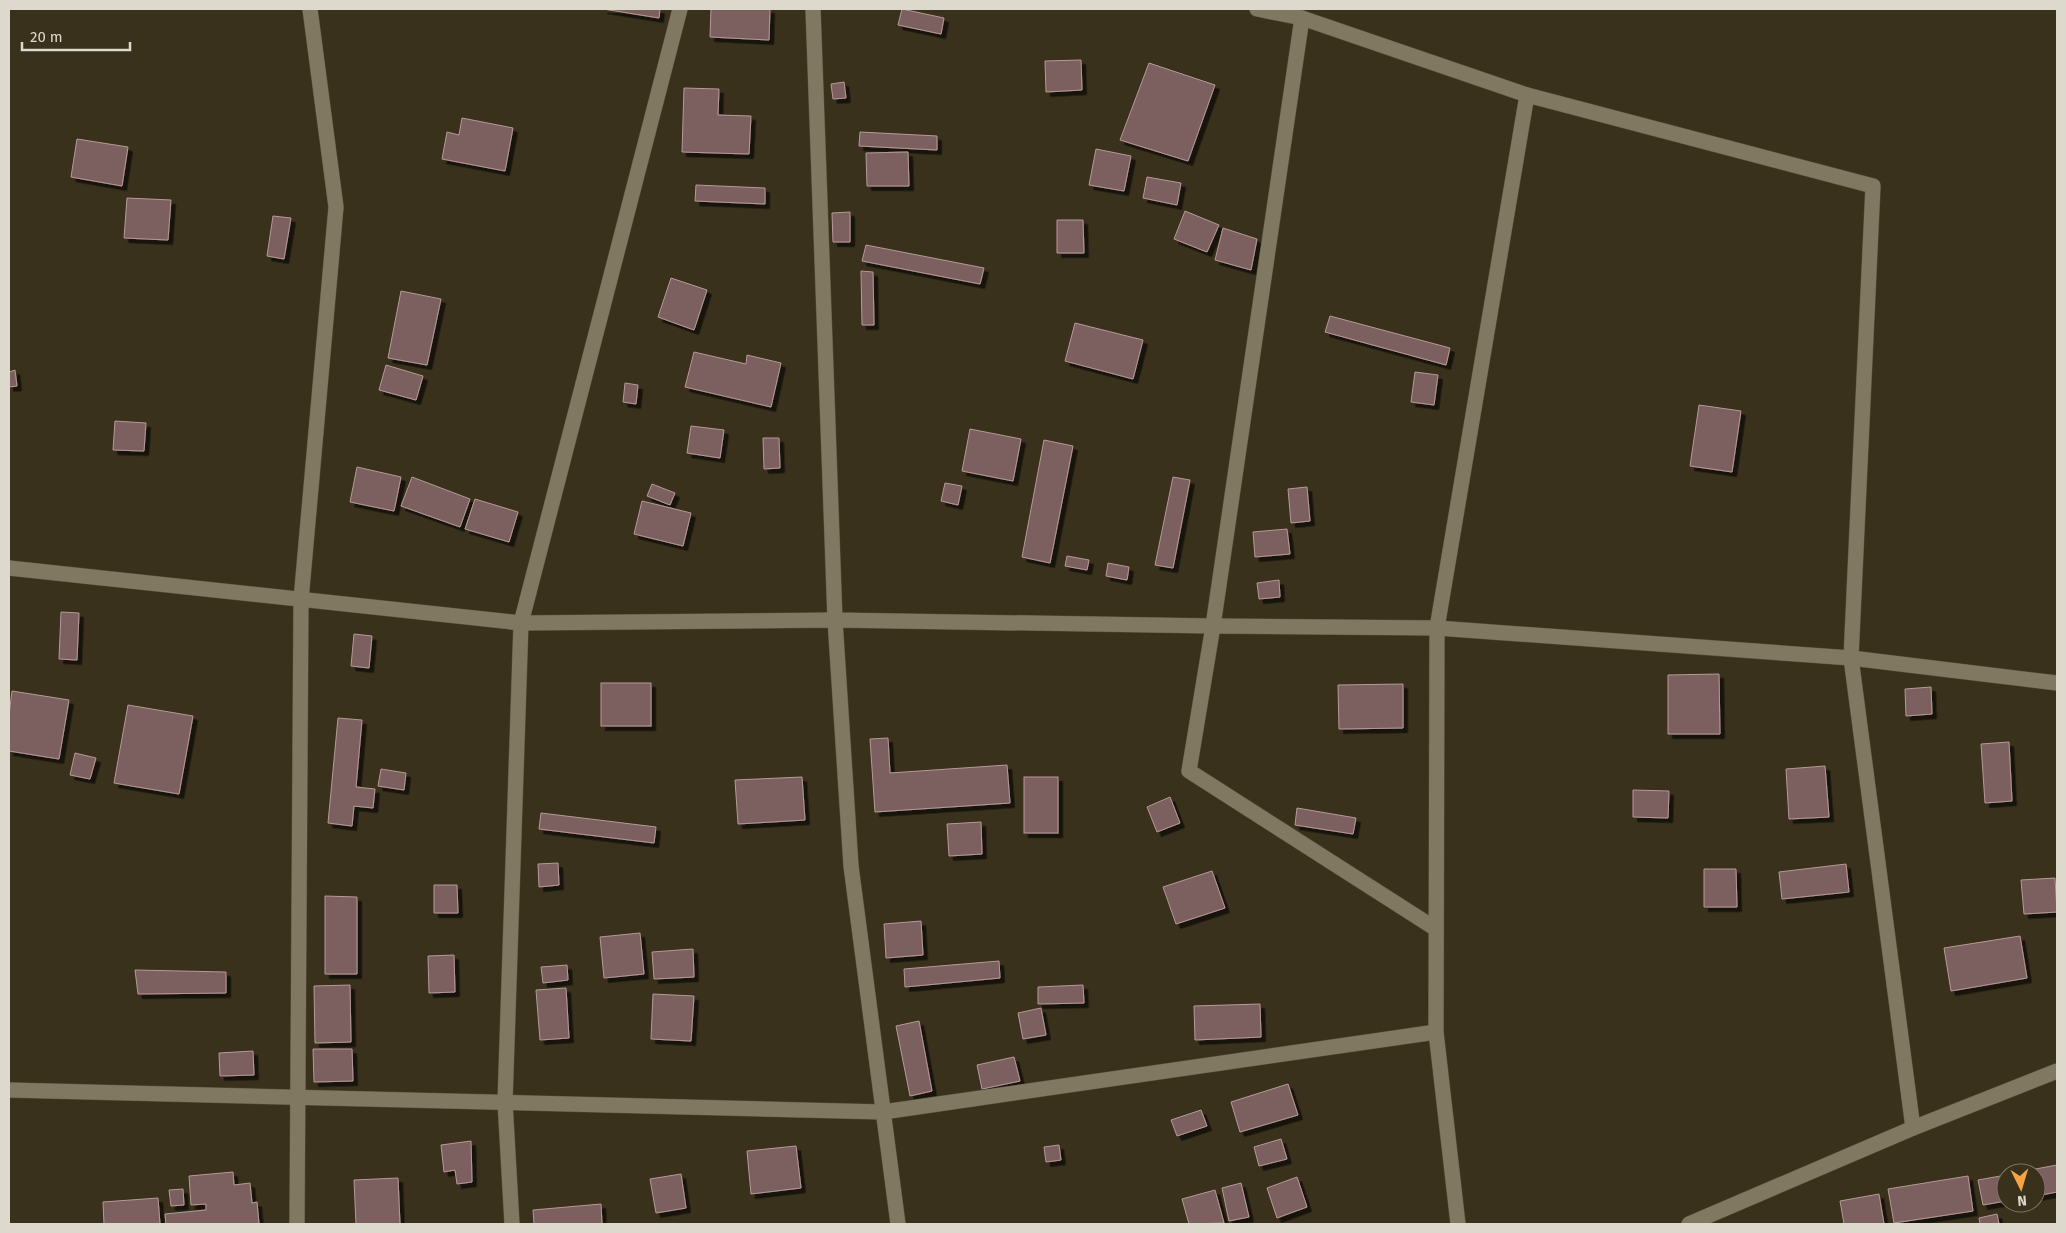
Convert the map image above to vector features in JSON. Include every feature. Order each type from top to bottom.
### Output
[{"type":"street","points":[[297,1224],[301,600],[336,207],[310,9]]},
{"type":"street","points":[[512,1224],[505,1102],[521,623],[680,9]]},
{"type":"street","points":[[813,9],[835,620],[851,866],[898,1224]]},
{"type":"street","points":[[1257,9],[1302,18],[1527,95],[1873,186],[1851,658],[1913,1128]]},
{"type":"street","points":[[1302,18],[1213,626],[1189,771],[1436,929]]},
{"type":"street","points":[[1458,1224],[1436,1032],[1437,628],[1527,95]]},
{"type":"street","points":[[9,568],[521,623],[835,620],[1437,628],[1851,658],[2057,683]]},
{"type":"street","points":[[9,1090],[883,1112],[1436,1032]]},
{"type":"street","points":[[1689,1224],[1913,1128],[2057,1071]]},
{"type":"building","points":[[603,9],[660,9],[659,18]]},
{"type":"building","points":[[711,9],[770,9],[769,40],[710,37]]},
{"type":"building","points":[[902,9],[944,18],[941,34],[898,25]]},
{"type":"building","points":[[1081,60],[1082,90],[1046,92],[1045,61]]},
{"type":"building","points":[[1149,63],[1215,85],[1188,161],[1120,140]]},
{"type":"building","points":[[844,82],[846,98],[833,99],[831,84]]},
{"type":"building","points":[[684,88],[719,89],[718,115],[751,116],[749,154],[682,152]]},
{"type":"building","points":[[462,118],[513,128],[505,171],[442,159],[447,132],[459,135]]},
{"type":"building","points":[[860,132],[937,136],[937,150],[859,146]]},
{"type":"building","points":[[77,139],[128,147],[122,186],[71,177]]},
{"type":"building","points":[[1096,149],[1131,156],[1124,191],[1089,185]]},
{"type":"building","points":[[908,152],[909,186],[867,186],[866,153]]},
{"type":"building","points":[[1147,177],[1181,183],[1177,205],[1143,198]]},
{"type":"building","points":[[696,185],[765,188],[765,204],[695,201]]},
{"type":"building","points":[[127,198],[171,200],[168,240],[124,238]]},
{"type":"building","points":[[1185,211],[1219,225],[1207,252],[1174,239]]},
{"type":"building","points":[[850,212],[850,242],[833,242],[832,213]]},
{"type":"building","points":[[273,216],[291,218],[284,259],[267,256]]},
{"type":"building","points":[[1057,220],[1083,220],[1084,253],[1057,253]]},
{"type":"building","points":[[1223,228],[1257,239],[1251,270],[1215,260]]},
{"type":"building","points":[[866,245],[984,268],[980,284],[862,261]]},
{"type":"building","points":[[861,271],[873,272],[874,325],[862,325]]},
{"type":"building","points":[[671,278],[707,290],[694,330],[658,317]]},
{"type":"building","points":[[401,291],[441,299],[427,365],[388,358]]},
{"type":"building","points":[[1330,316],[1450,348],[1446,365],[1325,332]]},
{"type":"building","points":[[1075,323],[1143,340],[1133,379],[1065,361]]},
{"type":"building","points":[[694,352],[746,364],[747,355],[781,363],[771,407],[685,387]]},
{"type":"building","points":[[386,365],[423,376],[416,400],[379,390]]},
{"type":"building","points":[[15,370],[17,386],[9,387],[9,372]]},
{"type":"building","points":[[1415,372],[1438,375],[1434,405],[1411,402]]},
{"type":"building","points":[[625,383],[638,385],[636,404],[623,402]]},
{"type":"building","points":[[1699,405],[1741,411],[1732,472],[1690,466]]},
{"type":"building","points":[[115,421],[146,423],[144,451],[113,450]]},
{"type":"building","points":[[691,426],[724,430],[720,458],[687,453]]},
{"type":"building","points":[[970,429],[1021,439],[1013,481],[962,471]]},
{"type":"building","points":[[763,438],[779,438],[780,468],[764,469]]},
{"type":"building","points":[[1044,440],[1073,446],[1050,563],[1022,557]]},
{"type":"building","points":[[357,467],[401,477],[394,511],[350,502]]},
{"type":"building","points":[[412,477],[470,499],[460,527],[401,506]]},
{"type":"building","points":[[1173,477],[1190,480],[1173,568],[1155,565]]},
{"type":"building","points":[[945,483],[962,486],[958,505],[941,501]]},
{"type":"building","points":[[652,484],[675,493],[670,505],[647,496]]},
{"type":"building","points":[[1307,487],[1310,521],[1291,523],[1288,489]]},
{"type":"building","points":[[475,499],[518,512],[509,542],[465,529]]},
{"type":"building","points":[[642,501],[691,513],[683,546],[634,534]]},
{"type":"building","points":[[1287,529],[1290,554],[1255,557],[1253,532]]},
{"type":"building","points":[[1067,556],[1089,560],[1087,570],[1065,566]]},
{"type":"building","points":[[1108,563],[1129,567],[1127,580],[1106,576]]},
{"type":"building","points":[[1279,580],[1280,597],[1259,599],[1257,583]]},
{"type":"building","points":[[61,612],[79,613],[77,660],[59,659]]},
{"type":"building","points":[[354,634],[372,636],[369,668],[351,666]]},
{"type":"building","points":[[1719,674],[1720,734],[1668,734],[1668,675]]},
{"type":"building","points":[[601,683],[651,683],[651,726],[601,726]]},
{"type":"building","points":[[1403,684],[1403,728],[1339,729],[1338,685]]},
{"type":"building","points":[[1931,687],[1932,714],[1906,716],[1905,689]]},
{"type":"building","points":[[12,691],[69,700],[59,759],[9,751],[9,715]]},
{"type":"building","points":[[128,705],[193,716],[179,794],[114,783]]},
{"type":"building","points":[[338,718],[362,720],[356,787],[375,789],[373,808],[354,806],[352,826],[328,823]]},
{"type":"building","points":[[888,738],[890,773],[1007,765],[1010,803],[875,812],[870,739]]},
{"type":"building","points":[[2009,742],[2012,801],[1985,803],[1981,744]]},
{"type":"building","points":[[75,753],[96,758],[90,779],[70,775]]},
{"type":"building","points":[[1825,766],[1829,817],[1789,819],[1786,769]]},
{"type":"building","points":[[381,769],[406,773],[404,790],[378,786]]},
{"type":"building","points":[[802,777],[805,820],[738,824],[735,780]]},
{"type":"building","points":[[1024,777],[1058,777],[1058,833],[1024,833]]},
{"type":"building","points":[[1633,790],[1669,791],[1668,818],[1633,817]]},
{"type":"building","points":[[1170,797],[1180,823],[1157,832],[1147,807]]},
{"type":"building","points":[[1297,808],[1356,818],[1353,834],[1295,825]]},
{"type":"building","points":[[541,813],[656,827],[654,843],[539,829]]},
{"type":"building","points":[[981,822],[982,854],[949,856],[947,824]]},
{"type":"building","points":[[558,863],[559,885],[539,887],[538,864]]},
{"type":"building","points":[[1846,864],[1849,892],[1782,899],[1779,872]]},
{"type":"building","points":[[1704,869],[1736,869],[1737,907],[1704,907]]},
{"type":"building","points":[[1212,871],[1225,908],[1176,924],[1163,887]]},
{"type":"building","points":[[2055,878],[2057,912],[2024,914],[2021,880]]},
{"type":"building","points":[[434,885],[457,885],[458,913],[434,913]]},
{"type":"building","points":[[325,896],[357,897],[357,974],[325,974]]},
{"type":"building","points":[[921,921],[923,955],[886,958],[884,924]]},
{"type":"building","points":[[640,933],[644,974],[604,978],[600,937]]},
{"type":"building","points":[[2020,936],[2027,978],[1951,991],[1944,948]]},
{"type":"building","points":[[693,949],[694,977],[654,979],[652,952]]},
{"type":"building","points":[[454,955],[455,992],[429,993],[428,956]]},
{"type":"building","points":[[999,961],[1000,978],[905,987],[904,969]]},
{"type":"building","points":[[567,965],[568,980],[543,983],[541,967]]},
{"type":"building","points":[[135,970],[226,972],[226,993],[138,994]]},
{"type":"building","points":[[350,985],[351,1042],[315,1043],[314,986]]},
{"type":"building","points":[[1083,985],[1084,1003],[1038,1004],[1038,987]]},
{"type":"building","points":[[566,988],[569,1038],[540,1040],[536,990]]},
{"type":"building","points":[[653,994],[694,996],[691,1041],[651,1039]]},
{"type":"building","points":[[1260,1004],[1261,1037],[1195,1040],[1194,1006]]},
{"type":"building","points":[[1041,1008],[1046,1035],[1023,1039],[1018,1013]]},
{"type":"building","points":[[919,1021],[932,1091],[910,1096],[896,1026]]},
{"type":"building","points":[[313,1049],[352,1049],[353,1081],[314,1082]]},
{"type":"building","points":[[253,1051],[254,1075],[220,1076],[219,1053]]},
{"type":"building","points":[[1014,1057],[1020,1081],[982,1089],[977,1065]]},
{"type":"building","points":[[1288,1084],[1298,1115],[1240,1132],[1231,1102]]},
{"type":"building","points":[[1201,1110],[1207,1126],[1177,1136],[1171,1120]]},
{"type":"building","points":[[1281,1139],[1287,1159],[1259,1166],[1254,1147]]},
{"type":"building","points":[[471,1141],[472,1182],[457,1184],[455,1170],[444,1172],[441,1145]]},
{"type":"building","points":[[1059,1145],[1061,1160],[1046,1162],[1044,1147]]},
{"type":"building","points":[[796,1146],[801,1188],[751,1194],[747,1151]]},
{"type":"building","points":[[2057,1165],[2057,1192],[2046,1194],[2046,1167]]},
{"type":"building","points":[[233,1172],[234,1185],[250,1183],[252,1203],[257,1202],[259,1224],[166,1224],[165,1214],[206,1210],[206,1204],[191,1205],[189,1176]]},
{"type":"building","points":[[681,1174],[686,1208],[656,1213],[650,1179]]},
{"type":"building","points":[[1968,1176],[1973,1211],[1894,1223],[1888,1189]]},
{"type":"building","points":[[1297,1177],[1307,1207],[1277,1218],[1267,1188]]},
{"type":"building","points":[[1996,1177],[1996,1203],[1983,1205],[1978,1180]]},
{"type":"building","points":[[398,1178],[400,1224],[356,1224],[354,1180]]},
{"type":"building","points":[[1241,1183],[1249,1217],[1229,1221],[1222,1188]]},
{"type":"building","points":[[183,1189],[184,1205],[171,1206],[169,1190]]},
{"type":"building","points":[[1215,1190],[1224,1223],[1189,1224],[1182,1199]]},
{"type":"building","points":[[1879,1194],[1884,1224],[1844,1224],[1840,1201]]},
{"type":"building","points":[[158,1198],[160,1224],[104,1224],[103,1202]]},
{"type":"building","points":[[601,1204],[602,1224],[534,1224],[533,1210]]},
{"type":"building","points":[[1997,1214],[1999,1224],[1980,1224],[1979,1218]]}]
